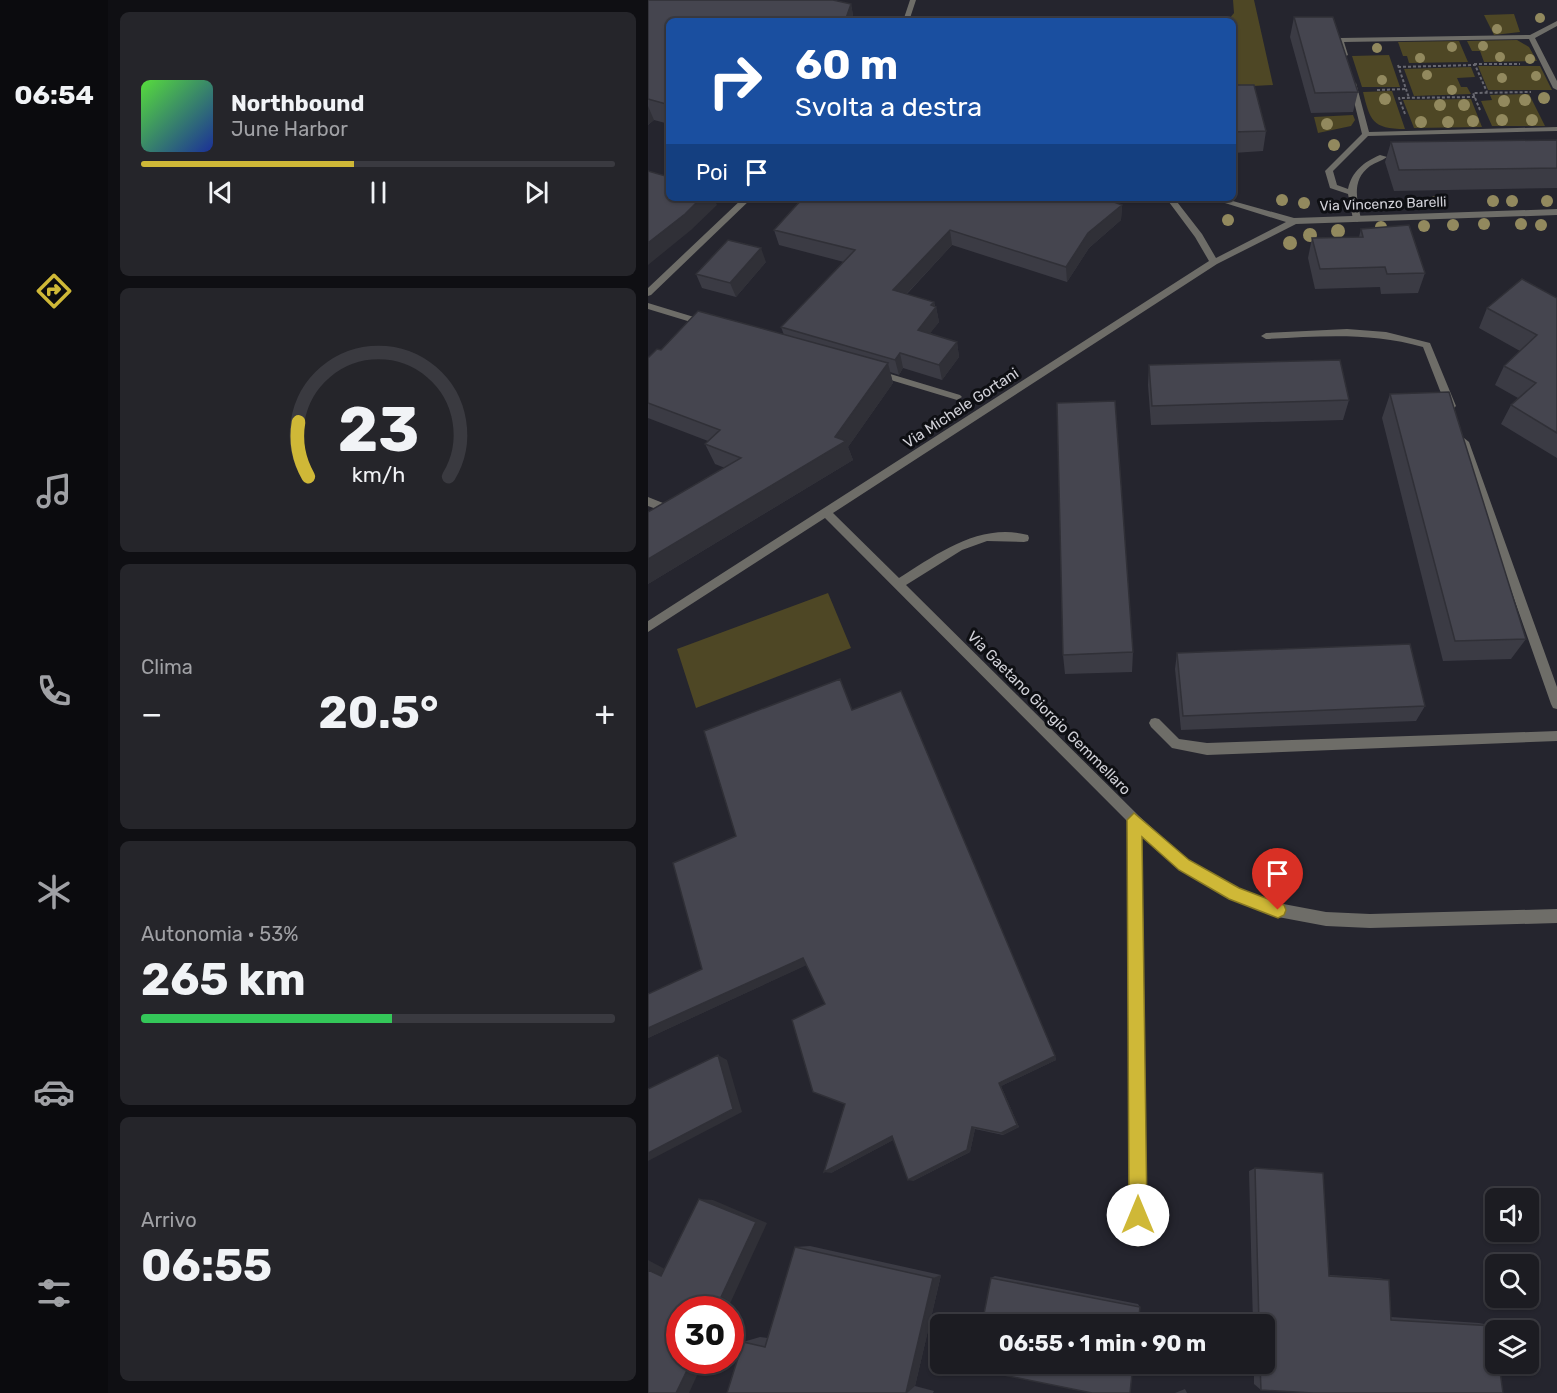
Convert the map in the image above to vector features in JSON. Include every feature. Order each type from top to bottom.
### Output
[{"type":"street","points":[[907,18],[914,0]]},
{"type":"street","points":[[1347,63],[1340,40],[1531,37],[1557,23]]},
{"type":"street","points":[[1531,37],[1557,87]]},
{"type":"street","points":[[1349,72],[1366,134]]},
{"type":"street","points":[[1352,193],[1333,186],[1329,171],[1366,134],[1557,129]]},
{"type":"street","points":[[1357,219],[1352,193],[1354,176],[1364,167],[1383,157]]},
{"type":"street","points":[[648,293],[745,201]]},
{"type":"street","points":[[1172,201],[1199,236],[1214,262]]},
{"type":"street","name":"Via Vincenzo Barelli","points":[[1224,201],[1294,221],[1557,212]]},
{"type":"street","name":"Via Michele Gortani","points":[[648,627],[1214,262],[1294,221]]},
{"type":"street","points":[[648,306],[710,325]]},
{"type":"street","points":[[1266,336],[1370,331],[1395,334],[1427,345],[1455,417]]},
{"type":"street","points":[[867,371],[957,397]]},
{"type":"street","points":[[1459,428],[1557,704]]},
{"type":"street","points":[[648,501],[659,506]]},
{"type":"street","name":"Via Gaetano Giorgio Gemmellaro","points":[[826,513],[1134,820],[1184,865],[1234,893],[1278,910],[1326,919],[1370,921],[1557,916]]},
{"type":"street","points":[[898,585],[958,548],[987,537],[1024,538]]},
{"type":"street","points":[[1155,723],[1176,744],[1207,749],[1557,736]]},
{"type":"street","points":[[1134,820],[1138,1239]]},
{"type":"path","points":[[1396,60],[1409,98]]},
{"type":"path","points":[[1398,67],[1475,65],[1486,92]]},
{"type":"path","points":[[1488,131],[1473,93],[1531,92]]},
{"type":"path","points":[[1399,98],[1475,97]]},
{"type":"shaded area","points":[[1233,0],[1254,0],[1273,85],[1236,87],[1236,18],[1230,18],[1234,13]]},
{"type":"shaded area","points":[[1514,14],[1520,32],[1494,35],[1484,15]]},
{"type":"shaded area","points":[[1517,40],[1529,47],[1537,61],[1484,62],[1480,51],[1472,51],[1467,41]]},
{"type":"shaded area","points":[[1459,41],[1468,62],[1409,63],[1407,56],[1403,56],[1398,42]]},
{"type":"shaded area","points":[[1389,55],[1400,87],[1362,87],[1352,56]]},
{"type":"shaded area","points":[[1478,66],[1540,66],[1552,90],[1488,90]]},
{"type":"shaded area","points":[[1471,67],[1475,77],[1457,78],[1461,87],[1467,87],[1471,94],[1414,96],[1404,69]]},
{"type":"shaded area","points":[[1392,91],[1405,129],[1386,127],[1374,121],[1363,92]]},
{"type":"shaded area","points":[[1529,94],[1545,126],[1492,126],[1481,101],[1492,100],[1490,95]]},
{"type":"shaded area","points":[[1471,99],[1482,127],[1414,128],[1403,100]]},
{"type":"shaded area","points":[[1353,115],[1355,120],[1351,126],[1318,133],[1314,117]]},
{"type":"shaded area","points":[[828,593],[851,648],[696,708],[677,649]]},
{"type":"building","points":[[648,0],[833,0],[851,4],[846,18],[666,18],[666,104],[648,99]]},
{"type":"building","points":[[1294,17],[1333,17],[1358,92],[1315,93]]},
{"type":"building","points":[[1236,85],[1254,85],[1266,131],[1236,132]]},
{"type":"building","points":[[1557,140],[1557,168],[1399,170],[1391,142]]},
{"type":"building","points":[[648,171],[666,176],[666,201],[698,201],[648,243]]},
{"type":"building","points":[[800,201],[1111,201],[1122,205],[1088,233],[1066,267],[950,230],[893,290],[934,302],[931,305],[936,307],[918,330],[957,342],[939,365],[900,353],[895,360],[781,327],[855,250],[774,230]]},
{"type":"building","points":[[1409,225],[1425,273],[1387,274],[1385,267],[1320,269],[1312,238],[1363,237],[1361,229]]},
{"type":"building","points":[[728,240],[761,248],[730,283],[696,274]]},
{"type":"building","points":[[1522,279],[1557,298],[1557,433],[1511,405],[1536,383],[1504,366],[1537,335],[1487,308]]},
{"type":"building","points":[[698,311],[888,363],[835,437],[846,441],[648,559],[648,512],[741,458],[705,444],[720,430],[648,403],[648,358],[657,349],[661,350]]},
{"type":"building","points":[[1340,360],[1349,400],[1152,406],[1149,365]]},
{"type":"building","points":[[1449,392],[1526,639],[1455,641],[1390,394]]},
{"type":"building","points":[[1115,401],[1133,652],[1063,655],[1057,403]]},
{"type":"building","points":[[1410,644],[1425,706],[1183,716],[1177,653]]},
{"type":"building","points":[[840,679],[852,710],[901,691],[1055,1056],[999,1083],[1017,1125],[1001,1133],[972,1127],[967,1150],[908,1180],[892,1136],[824,1172],[845,1104],[813,1092],[792,1020],[825,1004],[803,958],[648,1028],[648,994],[702,969],[673,863],[736,836],[704,731]]},
{"type":"building","points":[[718,1055],[733,1109],[648,1153],[648,1089]]},
{"type":"building","points":[[1255,1168],[1323,1173],[1329,1276],[1389,1280],[1391,1320],[1485,1325],[1485,1374],[1500,1374],[1503,1393],[1313,1393],[1261,1390],[1260,1374],[1275,1374],[1275,1314],[1259,1314]]},
{"type":"building","points":[[699,1199],[756,1222],[722,1296],[666,1296],[666,1374],[685,1374],[676,1393],[648,1393],[648,1270],[661,1276]]},
{"type":"building","points":[[795,1247],[933,1278],[906,1393],[727,1393],[733,1374],[744,1374],[744,1342],[765,1347]]},
{"type":"building","points":[[991,1278],[1140,1307],[1139,1314],[984,1314]]},
{"type":"building","points":[[999,1374],[1132,1374],[1130,1393],[1092,1393]]},
{"type":"route","points":[[1138,1215],[1134,820],[1184,865],[1234,893],[1278,910]]}]
